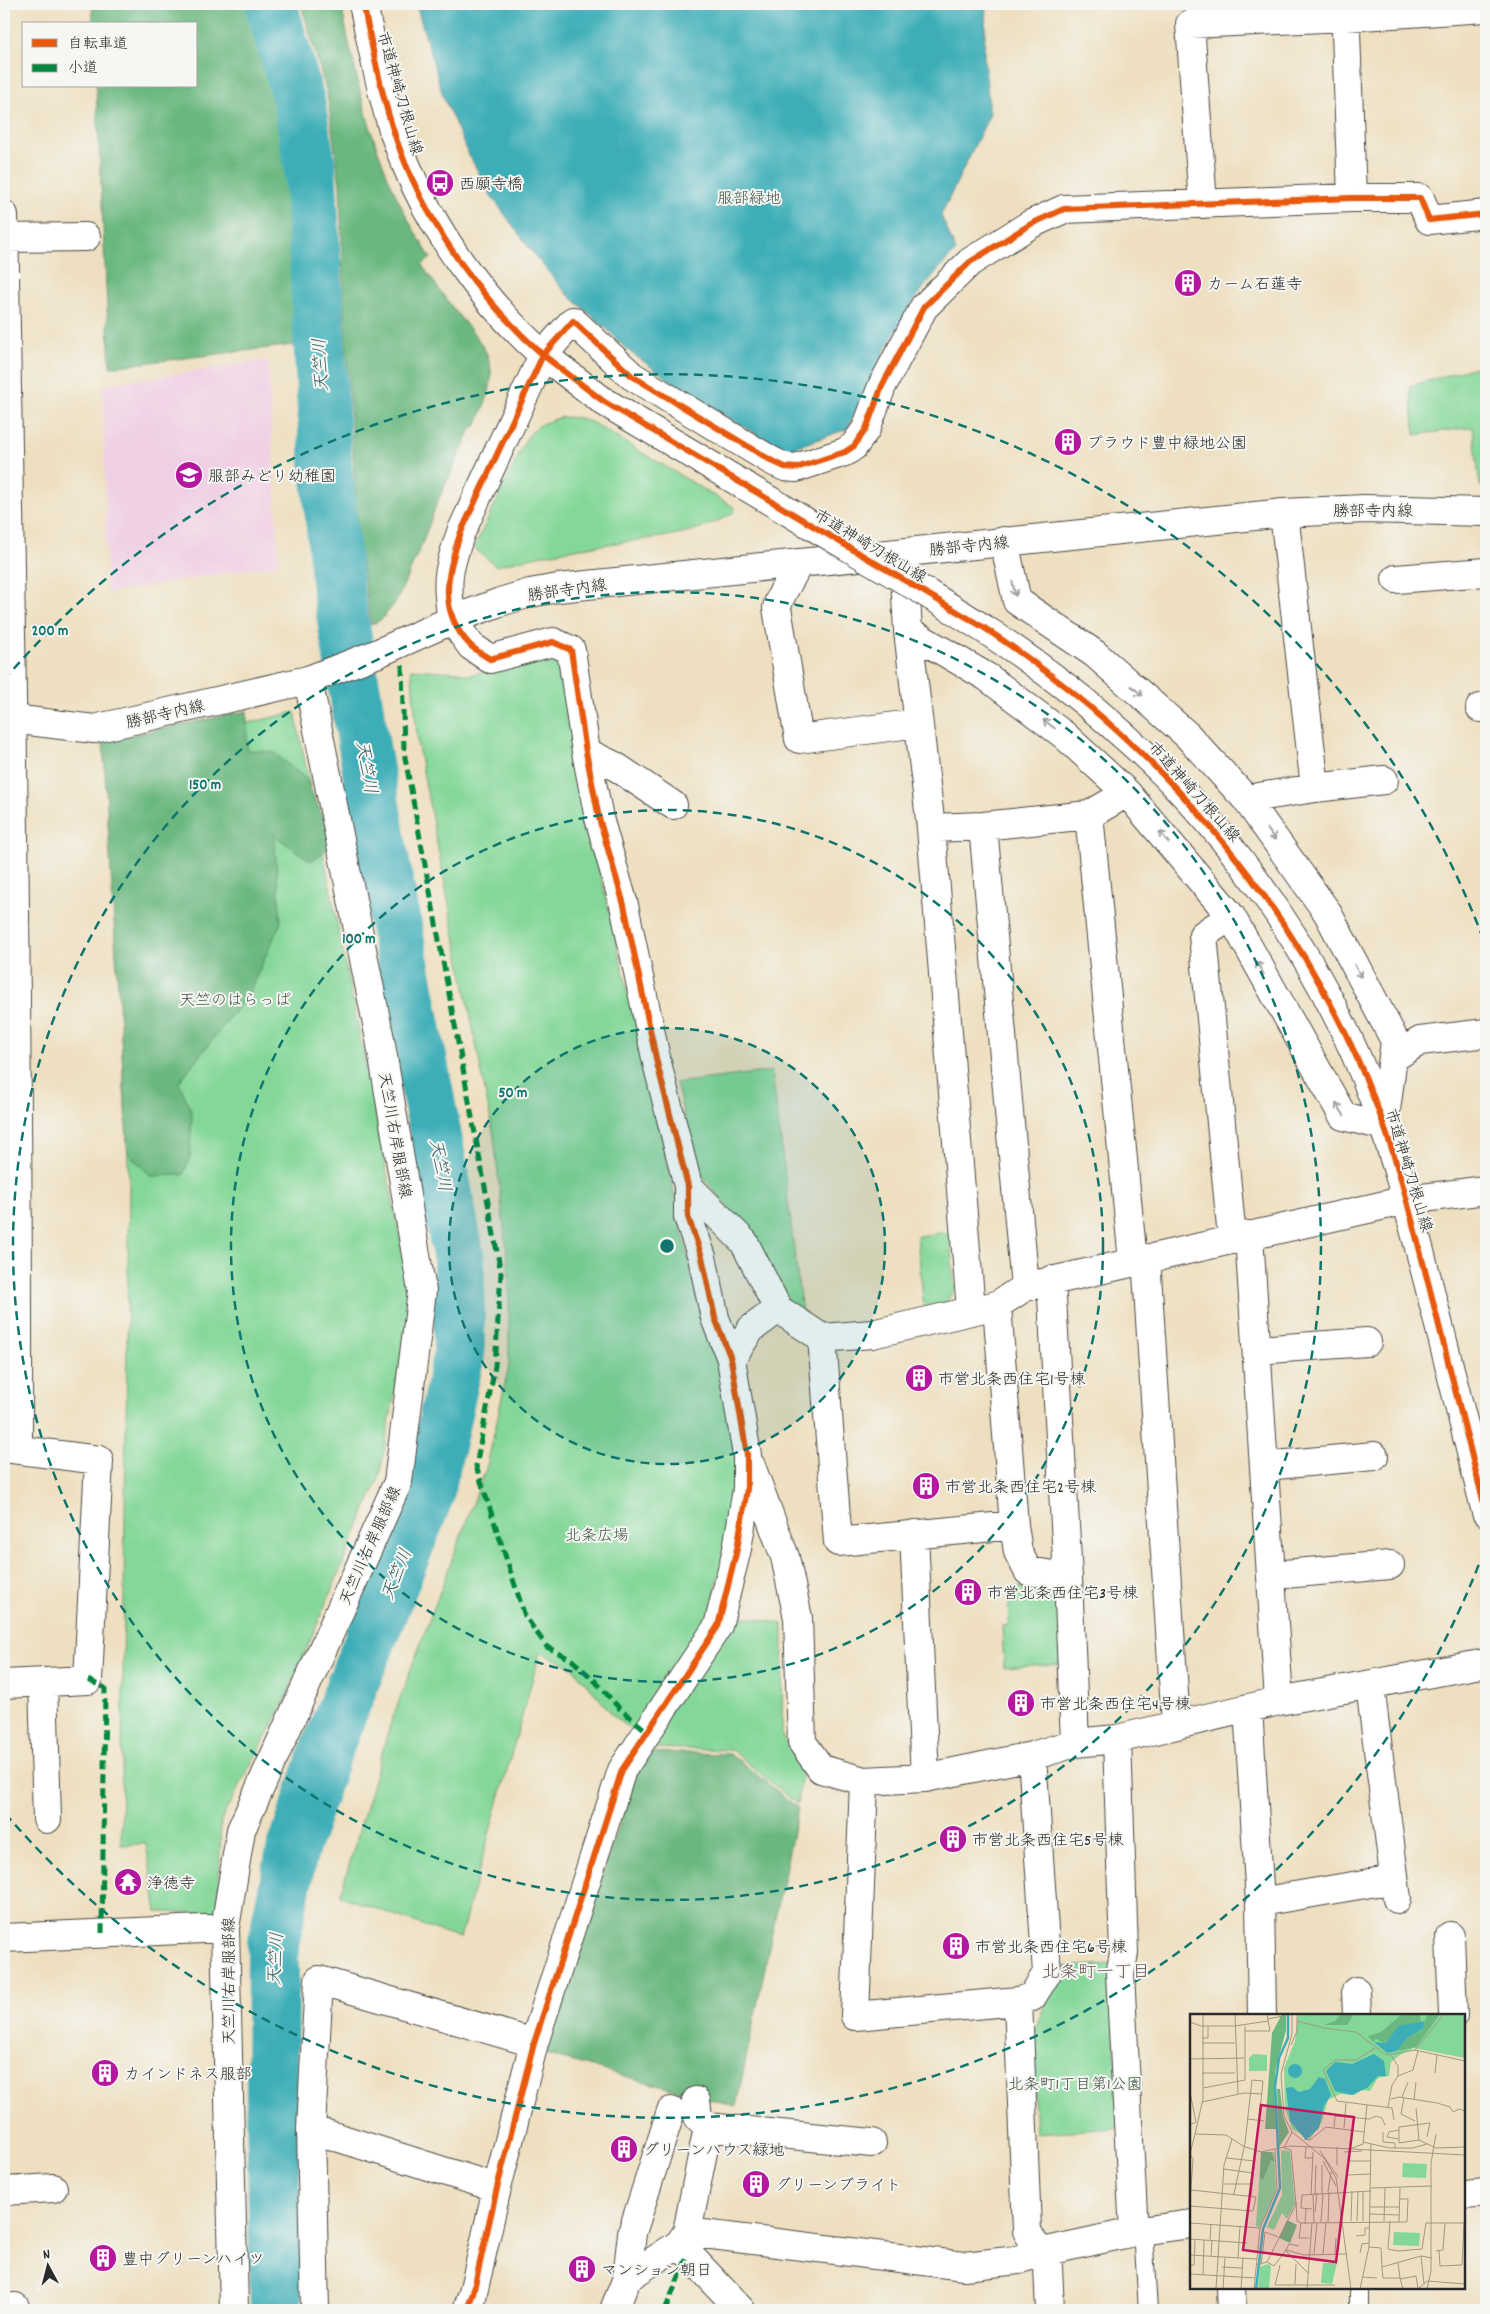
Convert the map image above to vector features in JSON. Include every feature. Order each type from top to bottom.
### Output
[{"type":"street","name":"市道神崎刀根山線","points":[[363,4],[390,118],[418,192],[444,236],[485,295],[543,355],[603,401],[983,627],[1021,652],[1083,700],[1158,767],[1213,829],[1284,924],[1310,966],[1340,1022],[1362,1070],[1384,1126],[1407,1200],[1486,1512]]},
{"type":"street","points":[[1203,204],[1190,24],[1346,10],[1486,8]]},
{"type":"street","points":[[1346,10],[1352,198]]},
{"type":"street","points":[[466,2310],[473,2293],[534,2042],[622,1770],[718,1626],[737,1548],[747,1489],[747,1455],[731,1359],[715,1318],[702,1257],[688,1216],[688,1186],[657,1063],[624,905],[599,818],[586,752],[571,650],[553,642],[490,659],[471,646],[452,620],[447,580],[451,558],[461,532],[543,355],[573,321],[632,376],[772,462],[785,467],[796,468],[845,452],[854,446],[866,429],[882,386],[924,308],[970,262],[1030,224],[1064,209],[1352,198],[1420,198],[1429,220],[1486,214]]},
{"type":"street","points":[[4,215],[11,1448],[99,1460],[88,1680],[4,1684]]},
{"type":"street","points":[[4,238],[86,237]]},
{"type":"street","name":"勝部寺内線","points":[[7,718],[94,729],[316,677],[500,602],[530,592],[558,588],[1284,513],[1364,509],[1486,512]]},
{"type":"street","points":[[1284,513],[1315,788]]},
{"type":"street","points":[[908,631],[987,677],[1064,734],[1126,792],[1231,916],[1343,1116],[1384,1126],[1395,1041],[1327,912],[1246,799],[1187,735],[1096,654],[1016,600],[1004,541]]},
{"type":"street","points":[[904,552],[908,631],[984,1308],[1018,1552],[1028,1571],[1068,1577]]},
{"type":"street","points":[[798,562],[791,580],[779,598],[777,608],[799,739],[918,723]]},
{"type":"street","points":[[1396,579],[1486,572]]},
{"type":"street","name":"天竺川右岸服部線","points":[[234,2310],[225,1928],[241,1830],[398,1482],[422,1291],[316,677]]},
{"type":"street","points":[[586,752],[615,766],[673,805]]},
{"type":"street","points":[[1246,799],[1384,780]]},
{"type":"street","points":[[931,828],[983,826],[1089,815],[1126,792]]},
{"type":"street","points":[[1089,815],[1140,1259],[1176,1724]]},
{"type":"street","points":[[983,826],[1025,1287]]},
{"type":"street","points":[[1231,916],[1203,935],[1240,1237],[1258,1350],[1279,1701]]},
{"type":"street","points":[[1393,1058],[1420,1042],[1486,1033]]},
{"type":"street","points":[[688,1186],[744,1242],[778,1309],[822,1338],[872,1334],[984,1308],[1025,1287],[1140,1259],[1407,1200],[1486,1190]]},
{"type":"street","points":[[1051,1280],[1068,1577],[1075,1743]]},
{"type":"street","points":[[731,1359],[751,1329],[778,1309]]},
{"type":"street","points":[[822,1338],[838,1542],[1014,1525]]},
{"type":"street","points":[[1258,1350],[1367,1342]]},
{"type":"street","points":[[747,1455],[785,1557],[798,1618],[802,1742],[821,1769],[864,1782],[925,1778],[1032,1756],[1075,1743],[1117,1739],[1279,1701],[1370,1686],[1486,1663]]},
{"type":"street","points":[[1265,1466],[1374,1456]]},
{"type":"street","points":[[914,1534],[925,1778]]},
{"type":"street","points":[[1272,1575],[1390,1565]]},
{"type":"street","points":[[43,1682],[47,1819]]},
{"type":"street","points":[[1260,1902],[1395,1889],[1370,1686]]},
{"type":"street","points":[[1248,1708],[1260,1902],[1262,2014]]},
{"type":"street","points":[[1117,1739],[1124,1953],[1120,1974],[1139,2232]]},
{"type":"street","points":[[864,1782],[855,2016],[1018,2001],[1032,1997],[1047,1973],[1032,1756]]},
{"type":"street","points":[[4,1938],[225,1928]]},
{"type":"street","points":[[1450,1936],[1453,2014]]},
{"type":"street","points":[[315,2310],[311,2129],[319,1980],[534,2042]]},
{"type":"street","points":[[1018,2001],[1027,2231],[1048,2267],[1050,2310]]},
{"type":"street","points":[[696,2101],[698,2118],[708,2128],[872,2143]]},
{"type":"street","points":[[614,2310],[627,2278],[632,2233],[671,2112]]},
{"type":"street","points":[[683,2238],[708,2128]]},
{"type":"street","points":[[311,2129],[497,2188]]},
{"type":"street","points":[[4,2191],[53,2188]]},
{"type":"street","points":[[1465,2195],[1486,2192]]},
{"type":"street","points":[[627,2278],[683,2238],[964,2266],[1018,2260],[1038,2252],[1190,2224]]},
{"type":"street","points":[[683,2238],[742,2310]]},
{"type":"street","points":[[1231,2289],[1232,2310]]},
{"type":"lane","points":[[1139,2232],[1148,2310]]},
{"type":"lane","points":[[1359,2289],[1359,2310]]},
{"type":"shaded area","name":"服部みどり幼稚園","points":[[268,360],[279,564],[107,593],[103,385]]},
{"type":"green space","points":[[92,4],[252,4],[279,106],[296,242],[302,344],[110,367],[96,88],[198,88],[198,22],[93,22]]},
{"type":"green space","points":[[301,4],[341,4],[355,72],[373,136],[397,197],[412,227],[431,258],[422,265],[447,301],[483,346],[491,370],[489,392],[482,413],[476,426],[472,427],[437,503],[422,544],[396,602],[382,619],[371,625],[358,540],[344,305],[340,185],[327,93]]},
{"type":"green space","points":[[1486,364],[1486,486],[1480,486],[1473,427],[1415,435],[1410,386]]},
{"type":"green space","points":[[562,417],[581,418],[591,422],[735,508],[734,512],[705,526],[673,535],[566,551],[496,566],[474,548],[527,437],[541,424]]},
{"type":"green space","name":"北条広場","points":[[549,656],[563,665],[589,825],[658,1121],[701,1317],[725,1371],[739,1488],[708,1622],[637,1735],[613,1715],[572,1667],[540,1652],[460,1938],[340,1896],[390,1725],[487,1466],[509,1365],[509,1273],[494,1137],[418,746],[411,669],[458,672],[469,675]]},
{"type":"green space","name":"天竺のはらっぱ","points":[[247,711],[247,750],[273,752],[306,779],[335,844],[311,861],[274,835],[281,922],[249,993],[179,1082],[192,1113],[190,1157],[183,1175],[151,1176],[128,1153],[103,741]]},
{"type":"green space","points":[[295,712],[412,1298],[379,1478],[281,1709],[221,1820],[218,1913],[157,1912],[146,1844],[121,1845],[129,1180],[106,751],[172,741]]},
{"type":"green space","points":[[772,1071],[802,1313],[792,1310],[783,1289],[736,1216],[697,1170],[676,1083]]},
{"type":"green space","points":[[949,1232],[955,1289],[945,1304],[924,1309],[917,1236]]},
{"type":"green space","points":[[1048,1587],[1060,1598],[1063,1664],[1004,1668],[1002,1626],[1009,1625],[1008,1588]]},
{"type":"green space","points":[[735,1615],[783,1624],[782,1735],[802,1770],[797,1804],[732,1750],[645,1748]]},
{"type":"green space","points":[[642,1752],[731,1754],[798,1808],[736,2107],[545,2054]]},
{"type":"green space","name":"北条町1丁目第1公園","points":[[1111,1964],[1119,2128],[1036,2133],[1031,2039],[1060,1967]]},
{"type":"water","name":"服部緑地","points":[[416,4],[986,4],[984,57],[990,114],[941,215],[956,251],[929,280],[907,312],[847,429],[785,451],[695,398],[626,349],[609,331],[566,293],[535,256],[490,194],[466,149],[443,96]]},
{"type":"waterway","name":"天竺川","points":[[271,4],[299,101],[310,166],[326,466],[338,590],[379,836],[459,1259],[459,1354],[428,1495],[324,1756],[292,1852],[273,1944],[272,2100],[276,2310]]},
{"type":"marked path","points":[[402,665],[404,752],[501,1273],[495,1366],[476,1466],[525,1616],[547,1647],[572,1660],[595,1681],[620,1709],[648,1732]]},
{"type":"marked path","points":[[88,1680],[105,1688],[102,1933]]},
{"type":"marked path","points":[[665,2310],[688,2255]]},
{"type":"cycle path","points":[[363,4],[389,118],[402,155],[428,211],[479,288],[499,312],[543,355],[461,532],[449,576],[449,605],[453,619],[460,632],[472,647],[490,659],[553,642],[571,650],[586,752],[599,818],[624,905],[657,1063],[688,1186],[688,1217],[702,1257],[715,1318],[731,1359],[747,1455],[747,1489],[737,1549],[718,1626],[622,1770],[534,2043],[497,2188],[473,2293],[467,2310]]},
{"type":"cycle path","points":[[1486,214],[1429,220],[1420,198],[1352,198],[1064,209],[1031,224],[970,262],[924,307],[882,386],[866,429],[854,446],[845,452],[796,468],[785,467],[772,461],[632,376],[573,321],[543,355],[603,401],[983,627],[1047,673],[1108,723],[1165,777],[1217,835],[1265,897],[1307,962],[1345,1031],[1376,1104],[1405,1194],[1486,1512]]},
{"type":"place","name":"西願寺橋","points":[[440,183]]},
{"type":"place","name":"カーム石蓮寺","points":[[1188,283]]},
{"type":"place","name":"プラウド豊中緑地公園","points":[[1068,442]]},
{"type":"place","name":"服部みどり幼稚園","points":[[189,475]]},
{"type":"place","name":"市営北条西住宅1号棟","points":[[919,1378]]},
{"type":"place","name":"市営北条西住宅2号棟","points":[[926,1486]]},
{"type":"place","name":"市営北条西住宅3号棟","points":[[968,1592]]},
{"type":"place","name":"市営北条西住宅4号棟","points":[[1021,1703]]},
{"type":"place","name":"市営北条西住宅5号棟","points":[[953,1839]]},
{"type":"place","name":"浄徳寺","points":[[128,1882]]},
{"type":"place","name":"市営北条西住宅6号棟","points":[[956,1946]]},
{"type":"place","name":"カインドネス服部","points":[[105,2073]]},
{"type":"place","name":"グリーンハウス緑地","points":[[624,2149]]},
{"type":"place","name":"グリーンブライト","points":[[756,2184]]},
{"type":"place","name":"豊中グリーンハイツ","points":[[103,2258]]},
{"type":"place","name":"マンション朝日","points":[[582,2269]]},
{"type":"district","name":"北条町一丁目","points":[[1096,1971]]}]
